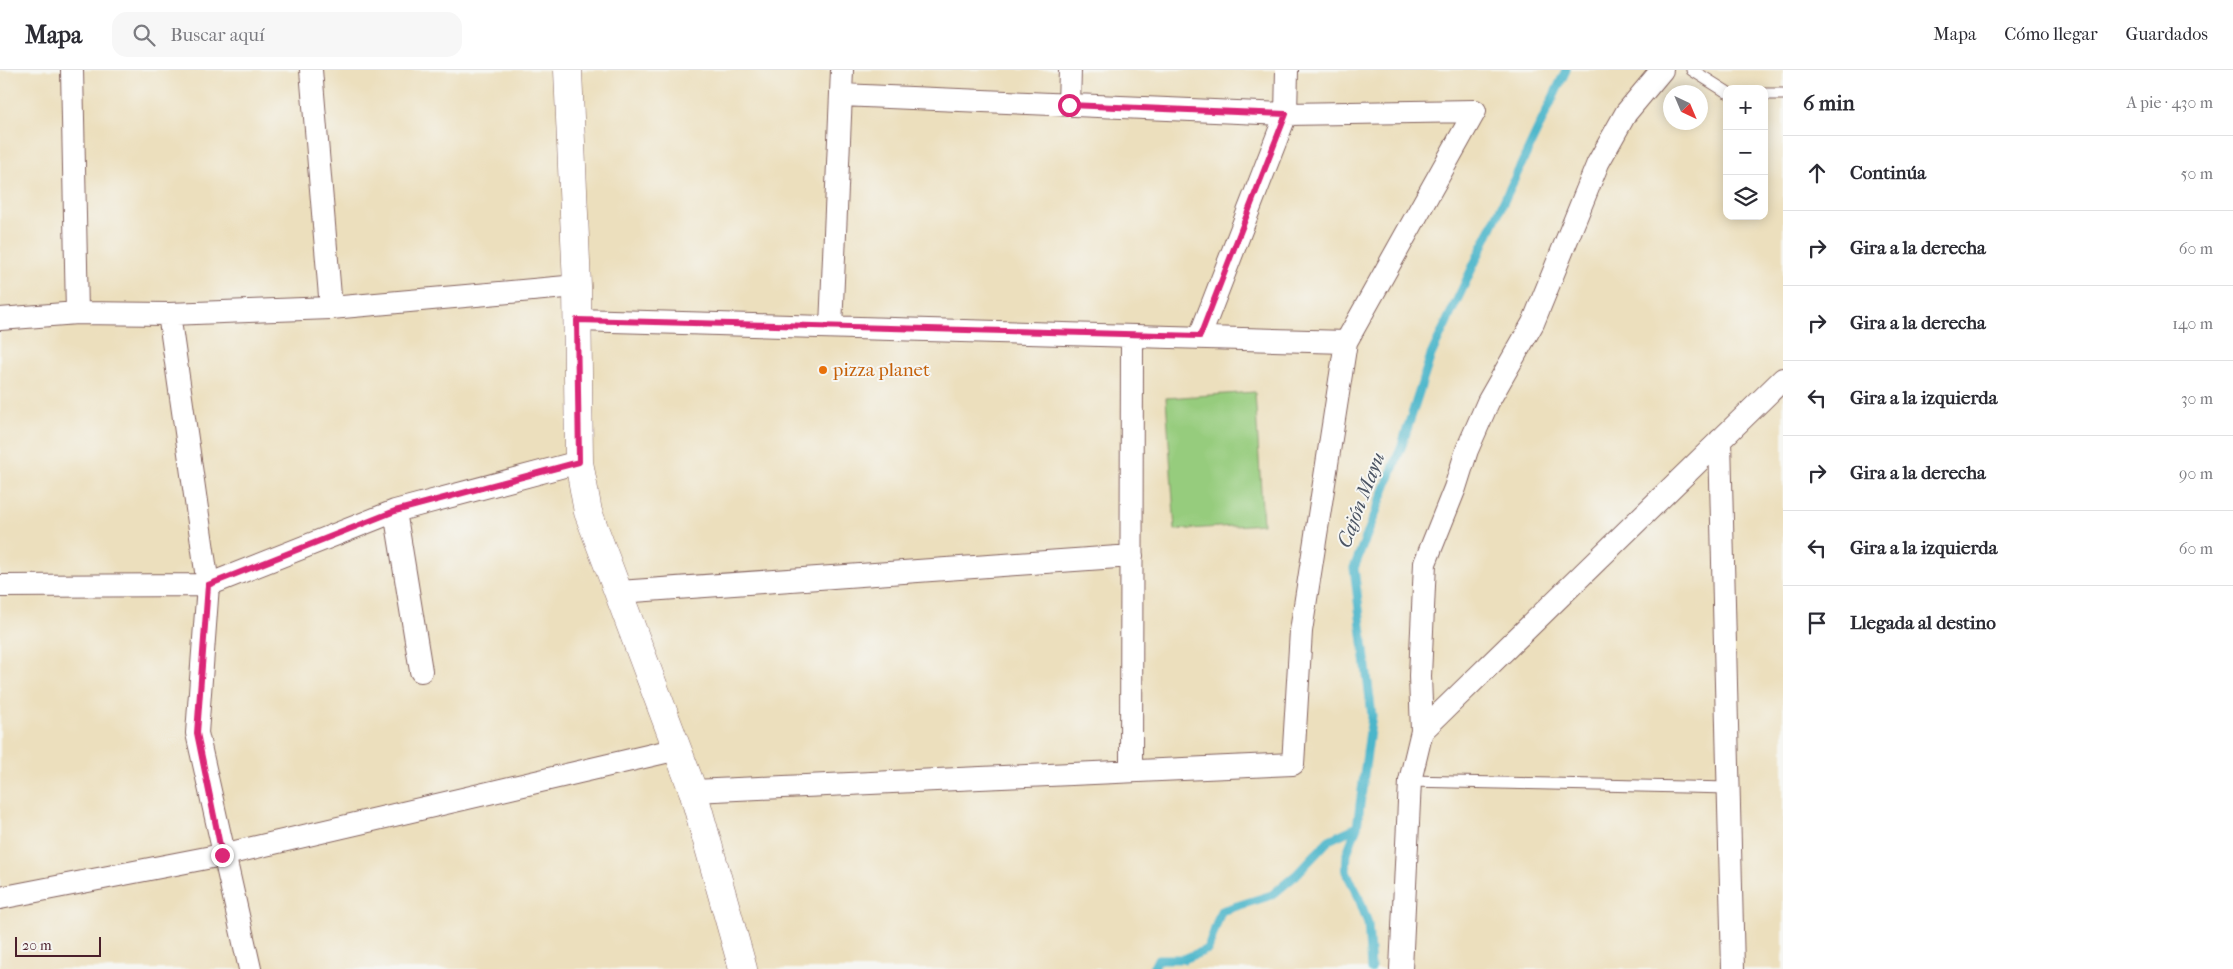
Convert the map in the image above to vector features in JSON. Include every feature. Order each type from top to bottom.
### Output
[{"type":"street","points":[[72,70],[78,313]]},
{"type":"street","points":[[311,70],[332,308]]},
{"type":"street","points":[[568,70],[577,320],[579,462],[588,512],[693,791],[744,969]]},
{"type":"street","points":[[831,327],[842,70]]},
{"type":"street","points":[[1069,105],[1070,70]]},
{"type":"street","points":[[1200,336],[1286,114],[1287,70]]},
{"type":"street","points":[[1400,969],[1410,781],[1422,731],[1420,676],[1425,564],[1455,488],[1467,450],[1488,402],[1533,323],[1598,163],[1626,113],[1662,70]]},
{"type":"street","points":[[693,791],[1293,764],[1301,631],[1346,342],[1475,112],[1286,114],[841,95]]},
{"type":"street","points":[[0,318],[78,313],[169,314],[332,308],[576,286]]},
{"type":"street","points":[[169,314],[208,585],[197,733],[222,855],[250,969]]},
{"type":"street","points":[[577,320],[1132,336],[1200,336],[1346,342]]},
{"type":"street","points":[[1131,771],[1132,336]]},
{"type":"street","points":[[1422,731],[1783,379]]},
{"type":"street","points":[[1720,440],[1733,969]]},
{"type":"street","points":[[0,586],[208,585],[395,511],[579,462]]},
{"type":"street","points":[[395,511],[421,671]]},
{"type":"street","points":[[619,592],[1132,556]]},
{"type":"street","points":[[0,898],[222,855],[678,749]]},
{"type":"lane","points":[[1692,70],[1723,89]]},
{"type":"lane","points":[[1768,94],[1783,94]]},
{"type":"lane","points":[[1410,781],[1729,788]]},
{"type":"green space","points":[[1255,392],[1263,524],[1175,530],[1166,398]]},
{"type":"waterway","name":"Cajón Mayu","points":[[1371,969],[1368,923],[1357,893],[1346,872],[1347,853],[1357,827],[1372,716],[1354,568],[1402,445],[1431,355],[1566,70]]},
{"type":"waterway","points":[[1153,969],[1158,959],[1184,959],[1208,949],[1221,911],[1272,895],[1296,875],[1329,840],[1357,827]]},
{"type":"place","name":"pizza planet","points":[[823,370]]},
{"type":"route","points":[[222,855],[197,733],[208,585],[395,511],[579,462],[577,320],[1132,336],[1200,336],[1286,114],[1069,105]]}]
